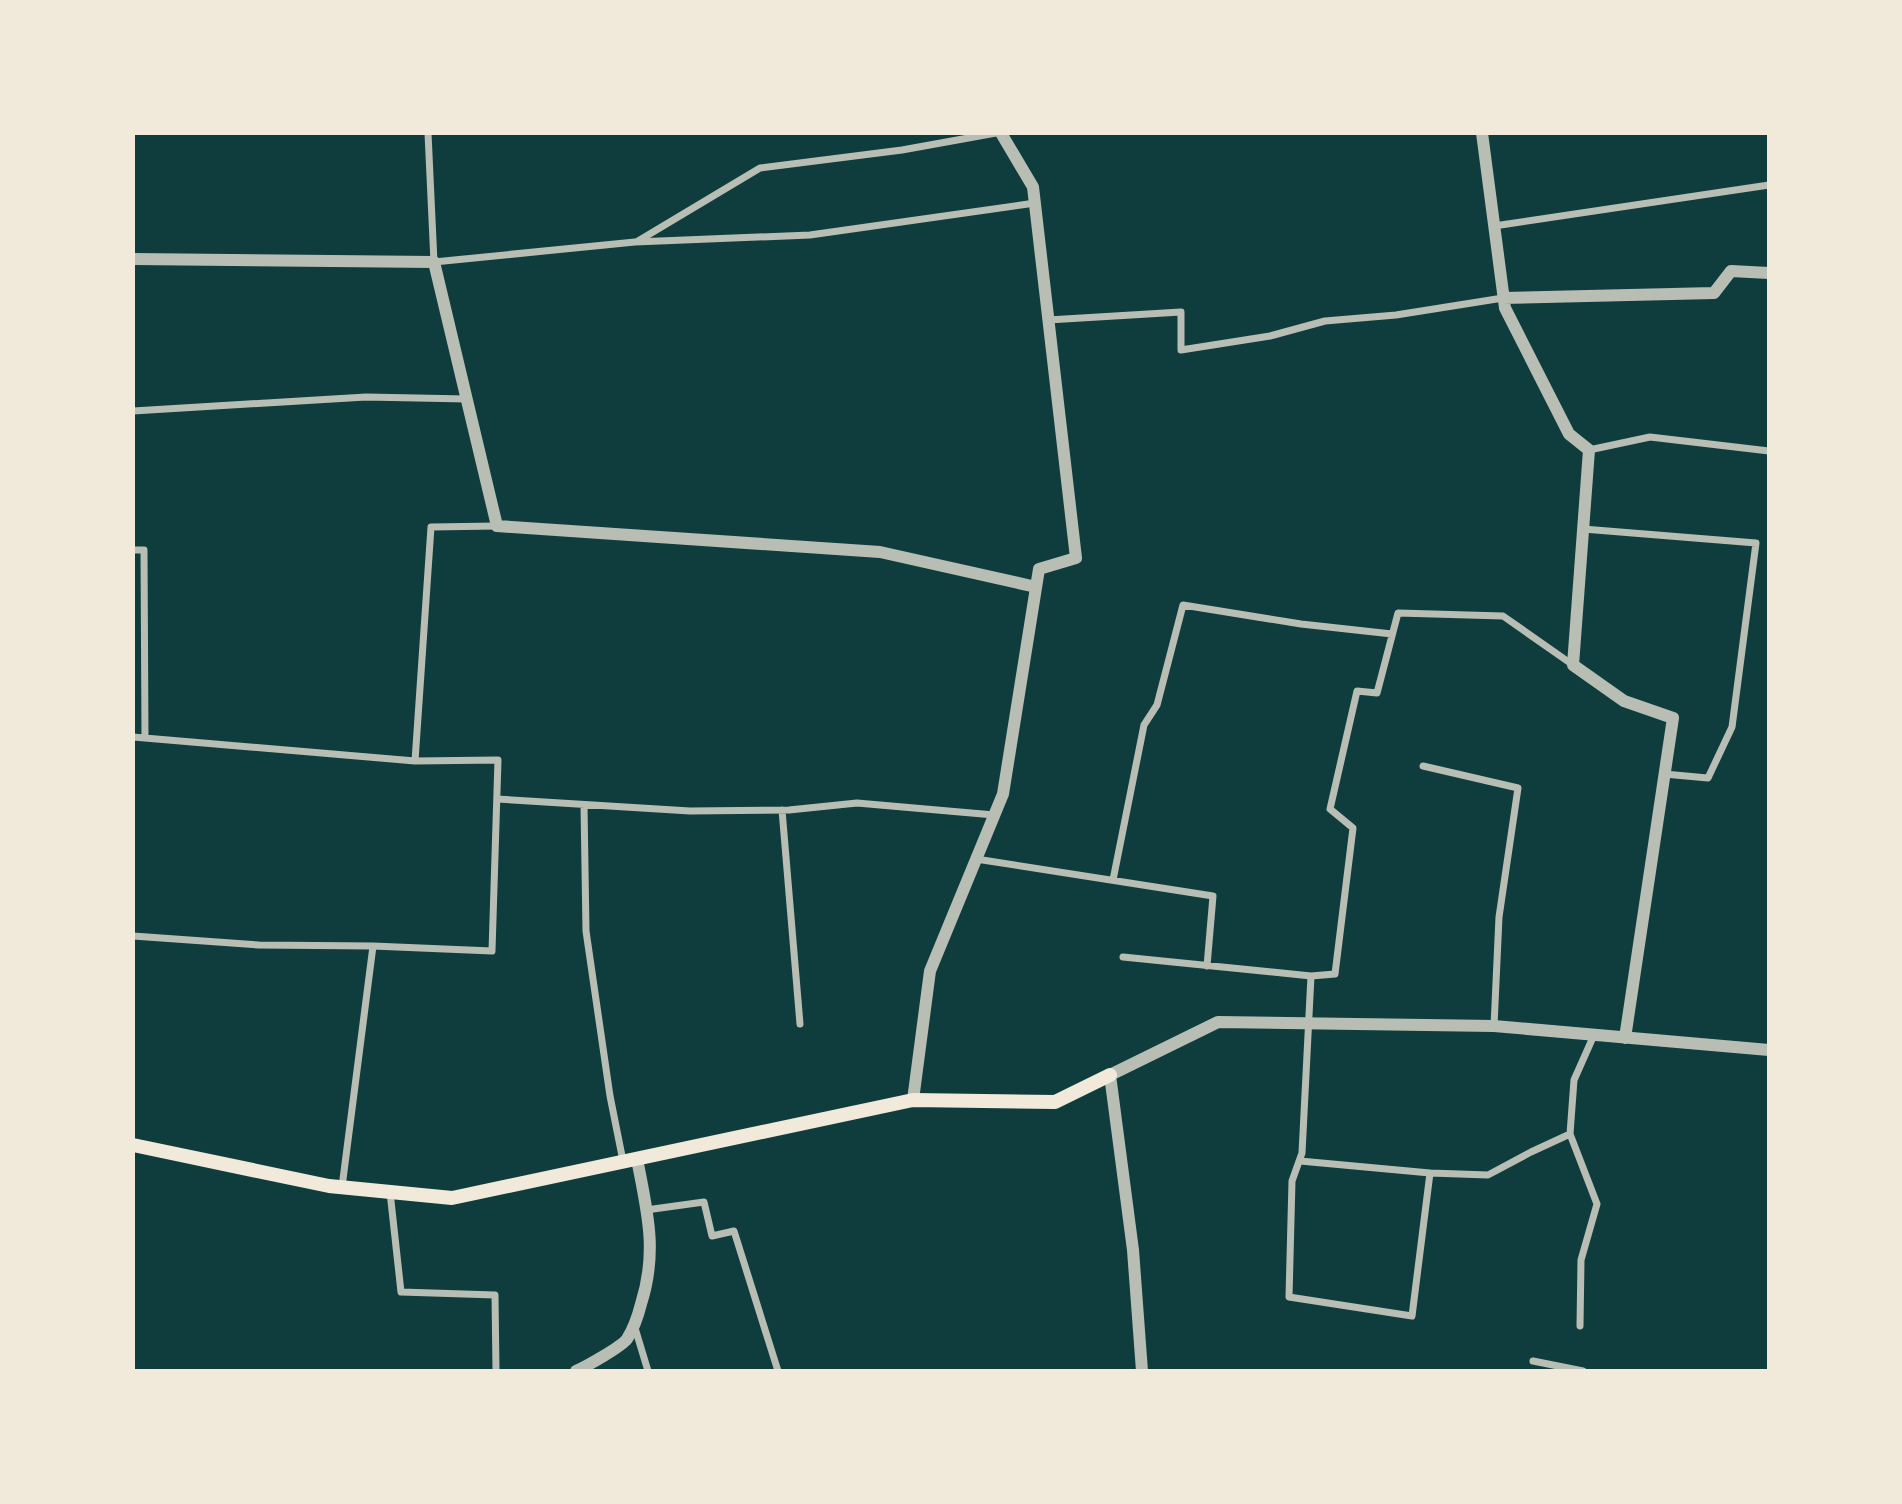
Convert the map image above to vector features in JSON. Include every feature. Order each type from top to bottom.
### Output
[{"type":"main road","points":[[133,1145],[329,1186],[452,1198],[913,1100],[1055,1102],[1110,1075]]},
{"type":"street","points":[[428,133],[434,262],[497,526]]},
{"type":"street","points":[[635,242],[760,168],[902,150],[996,133]]},
{"type":"street","points":[[913,1100],[930,971],[1003,794],[1039,569],[1076,558],[1033,187],[1001,133]]},
{"type":"street","points":[[1482,133],[1505,308],[1569,434],[1588,450]]},
{"type":"street","points":[[1494,226],[1769,185]]},
{"type":"street","points":[[133,259],[434,262],[635,242],[810,235],[1035,203]]},
{"type":"street","points":[[1048,320],[1181,312],[1181,350],[1270,336],[1325,321],[1396,316],[1503,298],[1714,293],[1731,271],[1769,273]]},
{"type":"street","points":[[133,411],[366,397],[467,399]]},
{"type":"street","points":[[1588,450],[1650,437],[1769,451]]},
{"type":"street","points":[[1573,666],[1588,450]]},
{"type":"street","points":[[415,761],[431,527],[497,526],[880,552],[1036,587]]},
{"type":"street","points":[[1583,529],[1756,543],[1732,727],[1708,778],[1664,774]]},
{"type":"street","points":[[133,550],[144,550],[145,737]]},
{"type":"street","points":[[1113,880],[1144,725],[1157,705],[1183,605],[1301,624],[1392,634]]},
{"type":"street","points":[[1123,957],[1311,976],[1335,974],[1353,828],[1330,809],[1357,691],[1377,693],[1398,613],[1503,616],[1624,701],[1673,718],[1625,1038]]},
{"type":"street","points":[[133,737],[415,761],[498,760],[492,951],[260,945],[133,936]]},
{"type":"street","points":[[1423,766],[1518,788],[1499,917],[1494,1026]]},
{"type":"street","points":[[496,799],[690,811],[782,810],[857,803],[994,815]]},
{"type":"street","points":[[576,1371],[625,1341],[634,1325],[648,1282],[651,1252],[646,1210],[610,1096],[586,931],[584,805]]},
{"type":"street","points":[[782,810],[800,1024]]},
{"type":"street","points":[[976,859],[1213,896],[1207,966]]},
{"type":"street","points":[[342,1187],[373,946]]},
{"type":"street","points":[[1311,976],[1303,1153],[1292,1181],[1289,1297],[1412,1316],[1430,1173]]},
{"type":"street","points":[[1142,1371],[1133,1250],[1110,1075],[1217,1021],[1494,1026],[1769,1050]]},
{"type":"street","points":[[1580,1326],[1581,1260],[1597,1204],[1570,1135],[1574,1080],[1594,1035]]},
{"type":"street","points":[[1300,1161],[1430,1173],[1488,1175],[1570,1135]]},
{"type":"street","points":[[390,1192],[401,1292],[495,1295],[496,1371]]},
{"type":"street","points":[[646,1210],[704,1202],[712,1236],[734,1231],[778,1371]]},
{"type":"street","points":[[634,1325],[648,1371]]},
{"type":"street","points":[[1533,1361],[1583,1371]]}]
